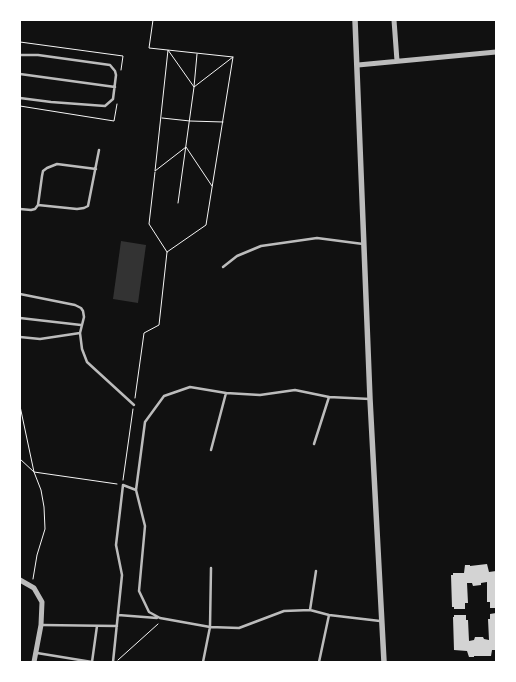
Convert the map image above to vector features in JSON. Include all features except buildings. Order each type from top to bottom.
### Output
[{"type":"street","points":[[355,20],[370,399],[384,662]]},
{"type":"street","points":[[394,20],[397,61]]},
{"type":"street","points":[[358,65],[496,52]]},
{"type":"street","points":[[20,580],[34,588],[42,602],[41,625],[34,662]]},
{"type":"lane","points":[[20,55],[38,55],[110,65],[115,71],[113,99],[111,102],[101,106],[20,98]]},
{"type":"lane","points":[[20,74],[115,87]]},
{"type":"lane","points":[[38,205],[84,208],[88,206],[99,150]]},
{"type":"lane","points":[[20,208],[31,210],[35,209],[38,205],[43,171],[47,168],[57,164],[96,168]]},
{"type":"lane","points":[[222,267],[243,253],[261,246],[317,238],[364,245]]},
{"type":"lane","points":[[20,294],[75,305],[81,308],[84,318],[80,333],[82,348],[87,362],[134,405]]},
{"type":"lane","points":[[20,318],[81,325]]},
{"type":"lane","points":[[20,337],[40,339],[80,333]]},
{"type":"lane","points":[[164,619],[149,612],[139,591],[146,526],[136,490],[145,422],[164,396],[190,387],[226,393],[260,395],[295,390],[329,397],[370,399]]},
{"type":"lane","points":[[211,450],[226,393]]},
{"type":"lane","points":[[314,444],[329,397]]},
{"type":"lane","points":[[114,662],[122,575],[116,545],[122,485],[136,490]]},
{"type":"lane","points":[[203,662],[210,627],[211,568]]},
{"type":"lane","points":[[310,610],[316,571]]},
{"type":"lane","points":[[118,615],[164,619],[210,627],[239,628],[284,611],[310,610],[329,615],[382,622]]},
{"type":"lane","points":[[319,662],[329,615]]},
{"type":"lane","points":[[41,625],[117,626]]},
{"type":"lane","points":[[37,653],[92,662],[97,626]]},
{"type":"path","points":[[153,20],[149,48],[233,57]]},
{"type":"path","points":[[168,50],[194,88]]},
{"type":"path","points":[[20,459],[34,472],[122,485],[144,333],[159,325],[167,252],[149,224],[168,50]]},
{"type":"path","points":[[178,203],[190,121],[197,53]]},
{"type":"path","points":[[194,88],[233,57]]},
{"type":"path","points":[[167,252],[206,225],[233,57]]},
{"type":"path","points":[[162,118],[223,122]]},
{"type":"path","points":[[155,171],[186,147]]},
{"type":"path","points":[[186,147],[212,186]]},
{"type":"path","points":[[20,406],[34,472],[41,490],[44,507],[45,529],[32,576],[34,588]]},
{"type":"path","points":[[114,662],[164,619]]},
{"type":"shaded area","points":[[121,241],[146,245],[138,303],[113,299]]}]
